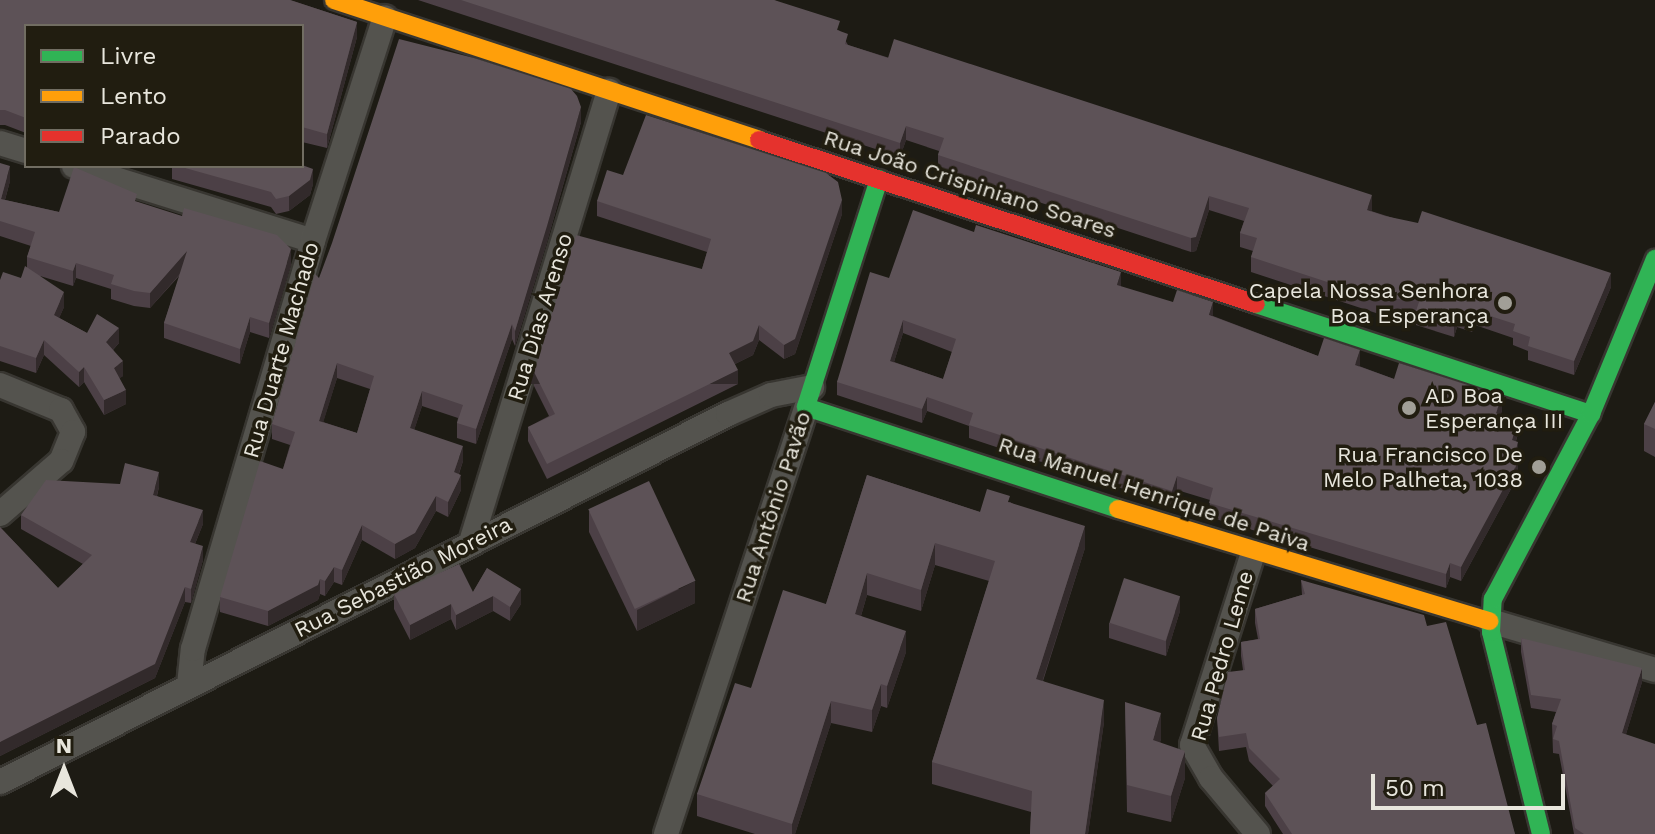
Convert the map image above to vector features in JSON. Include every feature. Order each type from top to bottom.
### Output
[{"type":"street","name":"Rua João Crispiniano Soares","points":[[334,0],[1591,414]]},
{"type":"street","name":"Rua Duarte Machado","points":[[189,685],[193,649],[313,241],[385,17]]},
{"type":"street","name":"Rua Dias Arenso","points":[[471,542],[609,91]]},
{"type":"street","points":[[0,143],[24,150]]},
{"type":"street","points":[[80,168],[313,241]]},
{"type":"street","name":"Rua Antônio Pavão","points":[[666,834],[879,179]]},
{"type":"street","points":[[1541,834],[1490,621],[1500,579],[1591,414],[1655,259]]},
{"type":"street","points":[[0,385],[61,410],[73,432],[61,461],[0,514]]},
{"type":"street","name":"Rua Sebastião Moreira","points":[[0,782],[728,414],[771,395],[809,397]]},
{"type":"street","name":"Rua Manuel Henrique de Paiva","points":[[809,397],[1253,553],[1490,621]]},
{"type":"street","name":"Rua Pedro Leme","points":[[1253,553],[1192,745],[1211,778],[1258,834]]},
{"type":"street","points":[[1490,621],[1655,670]]},
{"type":"building","points":[[0,0],[290,0],[357,22],[327,134],[304,128],[304,24],[24,24],[24,117],[0,110]]},
{"type":"building","points":[[461,0],[774,0],[840,21],[837,30],[848,34],[845,44],[888,58],[894,39],[1372,195],[1367,210],[1385,216],[1418,223],[1422,211],[1611,273],[1574,361],[1528,346],[1530,337],[1513,331],[1515,324],[1475,311],[1472,318],[1457,313],[1454,323],[1416,311],[1420,299],[1379,299],[1251,257],[1257,238],[1240,233],[1249,208],[1209,196],[1196,237],[1191,238],[938,155],[944,138],[906,126],[900,143]]},
{"type":"building","points":[[399,39],[474,58],[571,89],[577,96],[581,107],[547,226],[515,331],[512,324],[476,429],[457,423],[463,405],[422,391],[410,428],[463,446],[454,472],[461,475],[448,502],[436,496],[415,533],[395,544],[362,525],[342,570],[334,567],[325,581],[320,579],[318,585],[268,611],[220,597],[260,461],[283,469],[295,432],[272,424],[315,274],[319,278]],"holes":[[[337,363],[374,376],[357,433],[319,421]]]},
{"type":"building","points":[[646,115],[826,173],[838,182],[842,200],[795,339],[784,345],[759,325],[753,341],[729,353],[738,370],[547,464],[528,427],[555,414],[534,372],[576,235],[702,269],[711,239],[597,201],[607,170],[623,175]]},
{"type":"building","points":[[0,163],[10,166],[1,199],[59,212],[74,168],[76,168],[137,194],[135,201],[182,216],[184,208],[277,235],[291,249],[269,323],[250,317],[240,349],[164,323],[187,251],[150,293],[134,291],[111,284],[114,275],[76,263],[73,271],[27,257],[35,232],[0,221]]},
{"type":"building","points":[[304,166],[313,169],[310,180],[289,196],[276,199],[271,192],[185,168]]},
{"type":"building","points":[[913,210],[974,232],[976,225],[1121,272],[1117,285],[1173,302],[1177,290],[1213,302],[1209,315],[1318,356],[1324,338],[1360,350],[1355,365],[1394,379],[1399,363],[1502,396],[1496,413],[1518,420],[1512,440],[1518,442],[1513,461],[1518,462],[1461,567],[1450,563],[1446,574],[1209,503],[1213,488],[1177,476],[1172,491],[969,425],[973,413],[927,397],[922,409],[837,382],[870,272],[889,278]],"holes":[[[903,320],[956,339],[943,379],[890,361]]]},
{"type":"building","points":[[25,266],[64,292],[54,315],[87,333],[97,314],[119,328],[106,342],[123,361],[114,368],[126,390],[104,400],[84,367],[79,372],[44,340],[36,358],[0,346],[0,280],[3,272],[21,278]]},
{"type":"building","points":[[1655,402],[1655,429],[1644,424]]},
{"type":"building","points":[[125,463],[159,472],[153,495],[203,510],[190,542],[203,546],[191,589],[185,587],[155,664],[0,742],[0,527],[58,588],[92,555],[21,515],[46,480],[120,484]]},
{"type":"building","points":[[867,475],[980,512],[987,489],[1010,496],[1008,502],[1085,526],[1036,679],[1104,700],[1085,834],[1030,834],[1032,791],[932,762],[995,561],[935,543],[921,590],[867,573],[855,614],[906,631],[887,686],[881,684],[872,710],[831,701],[792,824],[697,794],[735,683],[751,688],[783,590],[826,604]]},
{"type":"building","points":[[649,481],[695,581],[635,609],[588,509]]},
{"type":"building","points":[[459,564],[473,592],[487,568],[521,589],[510,607],[493,596],[456,615],[451,604],[410,625],[394,594]]},
{"type":"building","points":[[1124,578],[1180,596],[1166,641],[1109,623]]},
{"type":"building","points":[[1301,580],[1424,615],[1427,626],[1446,622],[1477,725],[1486,723],[1515,834],[1292,834],[1265,793],[1280,779],[1249,748],[1246,733],[1219,737],[1217,718],[1228,672],[1245,670],[1241,642],[1260,639],[1255,609],[1305,594]]},
{"type":"building","points":[[1521,638],[1642,668],[1622,733],[1655,744],[1655,834],[1584,834],[1575,828],[1559,741],[1553,739],[1557,726],[1552,724],[1561,699],[1531,695]]},
{"type":"building","points":[[1125,702],[1161,713],[1153,740],[1185,751],[1171,796],[1127,785]]},
{"type":"traffic: fast","points":[[879,179],[806,407],[1118,509]]},
{"type":"traffic: fast","points":[[1541,834],[1491,632],[1493,599],[1591,414],[1655,259]]},
{"type":"traffic: fast","points":[[1256,304],[1591,414]]},
{"type":"traffic: slow","points":[[334,0],[759,140]]},
{"type":"traffic: slow","points":[[1118,509],[1490,621]]},
{"type":"traffic: jam","points":[[759,140],[1256,304]]},
{"type":"place","name":"Capela Nossa Senhora Boa Esperança","points":[[1505,303]]},
{"type":"place","name":"AD Boa Esperança III","points":[[1409,408]]},
{"type":"place","name":"Rua Francisco De Melo Palheta, 1038","points":[[1539,467]]}]
